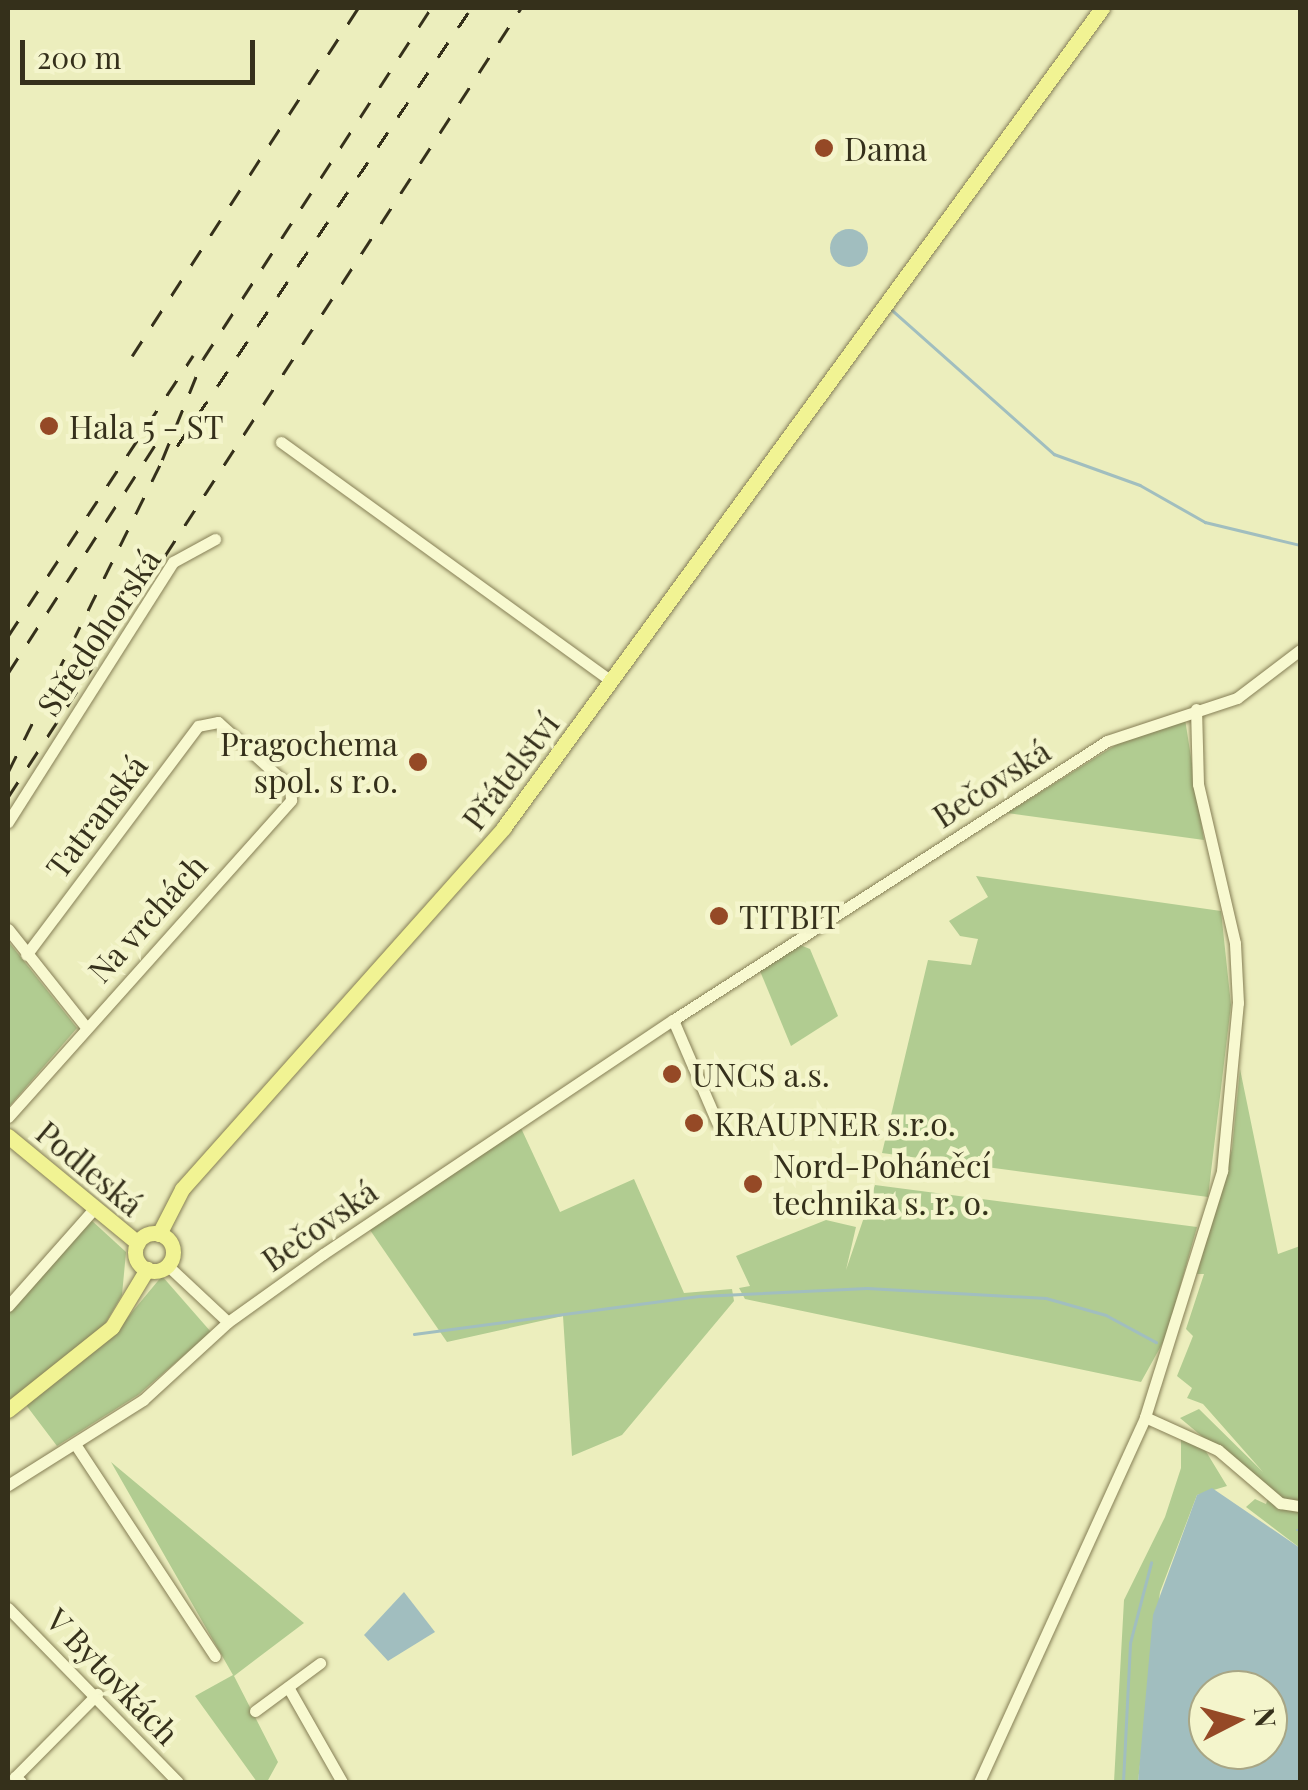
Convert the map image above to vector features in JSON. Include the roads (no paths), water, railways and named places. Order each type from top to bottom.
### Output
[{"type":"main road","name":"Přátelství","points":[[159,1234],[182,1189],[481,856],[1102,8]]},
{"type":"main road","name":"Podleská","points":[[8,1136],[92,1211],[138,1242]]},
{"type":"main road","points":[[159,1234],[172,1246],[167,1265],[146,1268],[136,1257],[138,1242],[159,1234]]},
{"type":"main road","points":[[8,1410],[112,1327],[146,1268]]},
{"type":"street","points":[[280,442],[610,681]]},
{"type":"street","name":"Středohorská","points":[[8,822],[172,562],[215,539]]},
{"type":"street","name":"Bečovská","points":[[8,1484],[143,1400],[228,1322],[673,1020],[1107,740],[1248,692],[1300,650]]},
{"type":"street","points":[[979,1782],[1146,1417],[1179,1330],[1232,1105],[1235,943],[1198,784],[1196,709]]},
{"type":"street","name":"Na vrchách","points":[[8,1117],[291,800],[290,787],[218,722]]},
{"type":"street","name":"Tatranská","points":[[26,956],[198,726],[218,722]]},
{"type":"street","points":[[8,930],[86,1027]]},
{"type":"street","points":[[673,1020],[717,1122]]},
{"type":"street","points":[[8,1306],[92,1211]]},
{"type":"street","points":[[167,1265],[228,1322]]},
{"type":"street","points":[[1146,1417],[1218,1450],[1280,1503],[1300,1506]]},
{"type":"street","points":[[75,1444],[215,1656]]},
{"type":"street","name":"V Bytovkách","points":[[8,1608],[97,1694],[178,1782]]},
{"type":"street","points":[[255,1711],[320,1663]]},
{"type":"street","points":[[288,1687],[342,1782]]},
{"type":"street","points":[[21,1782],[15,1776],[97,1694]]},
{"type":"water","points":[[849,229],[862,235],[868,248],[862,261],[849,267],[836,261],[830,248],[836,235]]},
{"type":"water","points":[[1212,1488],[1300,1548],[1300,1782],[1138,1782],[1153,1615],[1197,1495]]},
{"type":"water","points":[[404,1592],[435,1632],[388,1661],[364,1635]]},
{"type":"waterway","points":[[892,310],[1054,454],[1140,485],[1205,522],[1300,545]]},
{"type":"waterway","points":[[414,1334],[700,1296],[867,1288],[1046,1298],[1106,1315],[1156,1342]]},
{"type":"waterway","points":[[1123,1782],[1130,1643],[1151,1563]]},
{"type":"railway","points":[[132,356],[358,8]]},
{"type":"railway","points":[[8,772],[162,460],[203,359],[431,8]]},
{"type":"railway","points":[[177,446],[471,8]]},
{"type":"railway","points":[[8,797],[521,8]]},
{"type":"railway","points":[[8,636],[193,355]]},
{"type":"railway","points":[[8,673],[159,439]]},
{"type":"place","name":"Dama","points":[[824,148]]},
{"type":"place","name":"Hala 5 - ST","points":[[49,426]]},
{"type":"place","name":"Pragochema spol. s r.o.","points":[[418,762]]},
{"type":"place","name":"TITBIT","points":[[719,916]]},
{"type":"place","name":"UNCS a.s.","points":[[672,1074]]},
{"type":"place","name":"KRAUPNER s.r.o.","points":[[694,1123]]},
{"type":"place","name":"Nord-Poháněcí technika s. r. o.","points":[[753,1184]]}]
